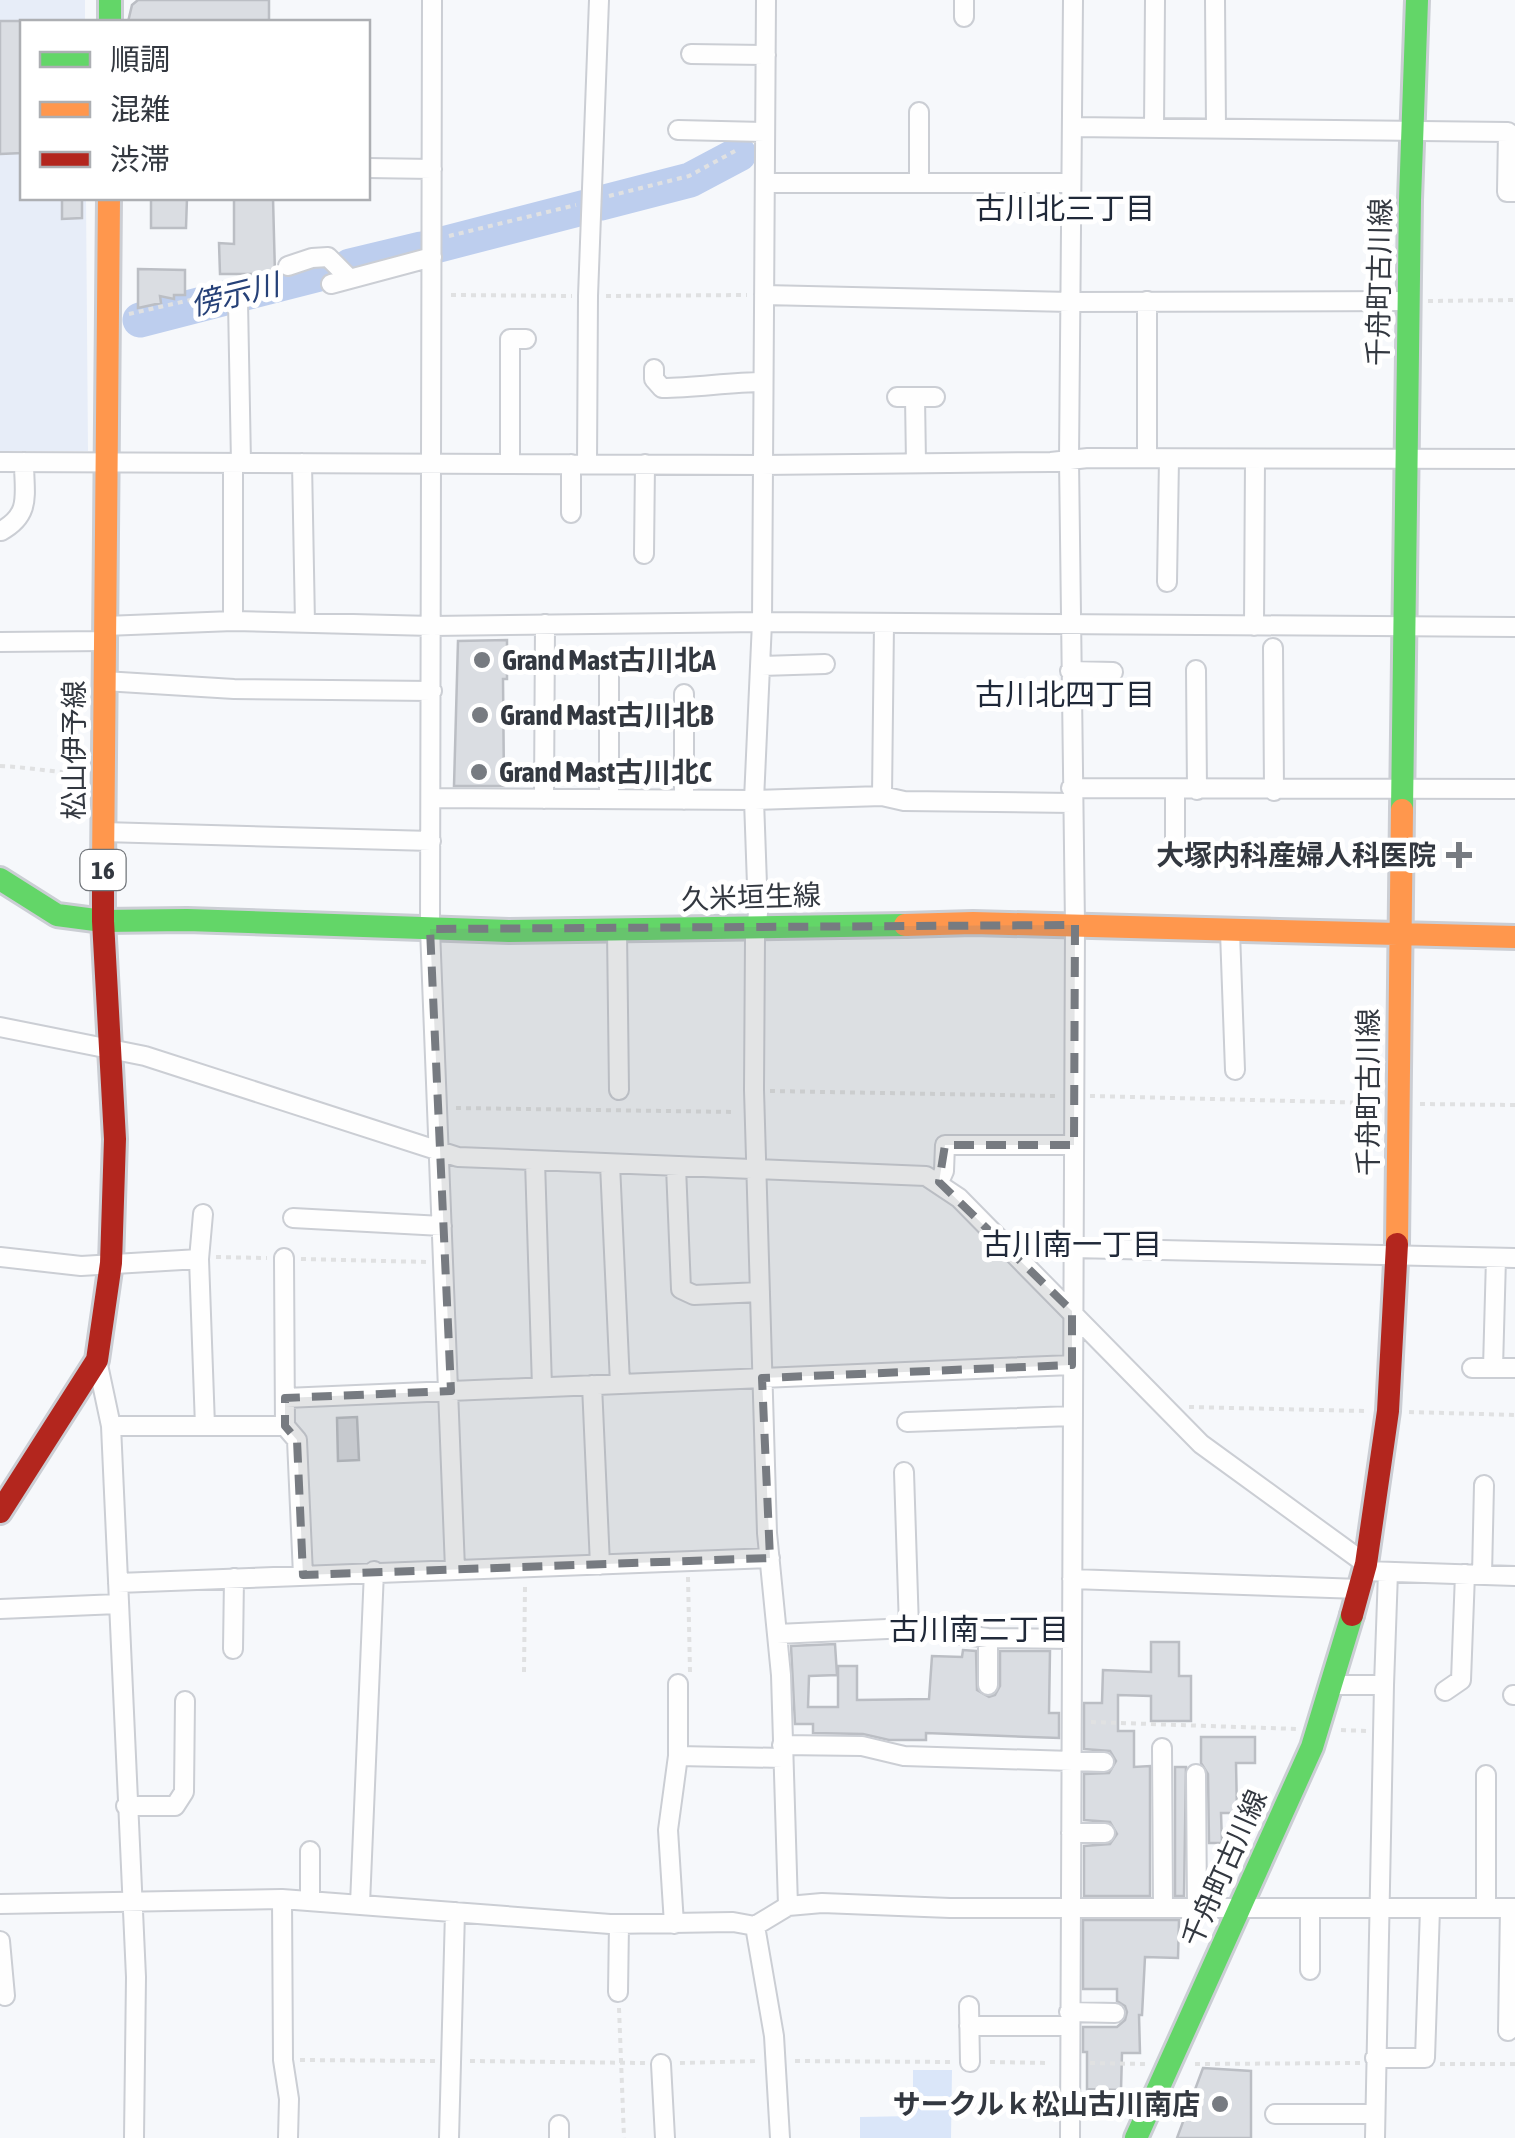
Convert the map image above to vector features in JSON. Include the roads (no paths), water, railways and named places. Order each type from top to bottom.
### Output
[{"type":"main road","name":"千舟町古川線","points":[[1136,2138],[1318,1730],[1370,1574],[1388,1412],[1397,1257],[1408,301],[1417,0]]},
{"type":"main road","name":"松山伊予線","points":[[0,1512],[97,1360],[111,1262],[116,1139],[102,921],[109,200]]},
{"type":"main road","name":"久米垣生線","points":[[0,879],[57,915],[102,921],[618,931],[1075,924],[1230,932],[1515,938]]},
{"type":"street","points":[[432,0],[430,929],[455,1569]]},
{"type":"street","points":[[571,514],[579,464],[599,0]]},
{"type":"street","points":[[766,0],[762,666],[754,800],[754,1112],[762,1378],[788,1906]]},
{"type":"street","points":[[1070,2138],[1075,924],[1069,626],[1072,0]]},
{"type":"street","points":[[1154,128],[1155,0]]},
{"type":"street","points":[[1215,0],[1216,128]]},
{"type":"street","points":[[691,54],[766,55]]},
{"type":"street","points":[[919,183],[920,112]]},
{"type":"street","points":[[1072,126],[1508,132],[1507,192],[1515,192]]},
{"type":"street","points":[[678,130],[765,132]]},
{"type":"street","points":[[370,168],[432,169]]},
{"type":"street","points":[[765,183],[1071,183]]},
{"type":"street","points":[[288,266],[328,257],[340,281],[432,257]]},
{"type":"street","points":[[764,295],[1070,302],[1408,301]]},
{"type":"street","points":[[233,622],[238,302]]},
{"type":"street","points":[[1147,302],[1147,458]]},
{"type":"street","points":[[510,464],[510,339],[526,339]]},
{"type":"street","points":[[654,368],[657,385],[662,388],[763,382]]},
{"type":"street","points":[[916,463],[906,398],[935,398]]},
{"type":"street","points":[[0,462],[762,465],[1147,458],[1515,458]]},
{"type":"street","points":[[1167,582],[1169,458]]},
{"type":"street","points":[[1254,460],[1254,626]]},
{"type":"street","points":[[1,531],[16,523],[24,509],[24,462]]},
{"type":"street","points":[[302,463],[305,623]]},
{"type":"street","points":[[644,554],[645,464]]},
{"type":"street","points":[[0,642],[233,622],[432,626],[762,622],[1515,627]]},
{"type":"street","points":[[544,799],[545,624]]},
{"type":"street","points":[[882,796],[884,624]]},
{"type":"street","points":[[1274,790],[1279,661]]},
{"type":"street","points":[[762,666],[824,664]]},
{"type":"street","points":[[1196,670],[1197,790]]},
{"type":"street","points":[[609,671],[609,799]]},
{"type":"street","points":[[1070,671],[1113,672]]},
{"type":"street","points":[[104,680],[234,689],[432,691]]},
{"type":"street","points":[[684,694],[684,800]]},
{"type":"street","points":[[431,798],[754,800],[882,796],[904,801],[1176,790],[1515,789]]},
{"type":"street","points":[[1175,848],[1176,790]]},
{"type":"street","points":[[103,832],[431,841]]},
{"type":"street","points":[[618,931],[619,1090]]},
{"type":"street","points":[[1230,932],[1235,1070]]},
{"type":"street","points":[[0,1027],[145,1056],[439,1153],[535,1161],[926,1176],[939,1182],[1201,1444],[1370,1574],[1384,1684],[1374,2138]]},
{"type":"street","points":[[939,1182],[944,1171],[945,1145],[1074,1145]]},
{"type":"street","points":[[535,1161],[542,1387]]},
{"type":"street","points":[[610,1164],[620,1384]]},
{"type":"street","points":[[676,1167],[681,1289],[694,1295],[760,1292]]},
{"type":"street","points":[[203,1214],[200,1258],[205,1426]]},
{"type":"street","points":[[293,1218],[442,1226]]},
{"type":"street","points":[[1073,1248],[1505,1258],[1493,1368]]},
{"type":"street","points":[[0,1256],[82,1266],[200,1258]]},
{"type":"street","points":[[284,1258],[284,1426],[297,1440],[303,1575]]},
{"type":"street","points":[[97,1360],[111,1426],[136,1977],[134,2138]]},
{"type":"street","points":[[284,1398],[1072,1365]]},
{"type":"street","points":[[1472,1368],[1514,1368]]},
{"type":"street","points":[[592,1385],[600,1565]]},
{"type":"street","points":[[908,1422],[1072,1416]]},
{"type":"street","points":[[111,1426],[284,1426]]},
{"type":"street","points":[[904,1472],[915,1512],[909,1628]]},
{"type":"street","points":[[1445,1691],[1461,1680],[1484,1485]]},
{"type":"street","points":[[118,1583],[770,1558]]},
{"type":"street","points":[[360,1904],[374,1571]]},
{"type":"street","points":[[1072,1579],[1515,1576]]},
{"type":"street","points":[[233,1648],[234,1578]]},
{"type":"street","points":[[0,1610],[118,1604]]},
{"type":"street","points":[[777,1634],[909,1628],[988,1638],[1072,1639]]},
{"type":"street","points":[[988,1638],[988,1685]]},
{"type":"street","points":[[674,1924],[668,1830],[678,1756],[678,1684]]},
{"type":"street","points":[[1331,1684],[1384,1684]]},
{"type":"street","points":[[126,1806],[175,1806],[184,1792],[185,1700]]},
{"type":"street","points":[[678,1756],[862,1746],[904,1756],[1104,1762]]},
{"type":"street","points":[[1162,1748],[1163,1908]]},
{"type":"street","points":[[1196,1774],[1196,1908]]},
{"type":"street","points":[[1486,1775],[1486,1908]]},
{"type":"street","points":[[1071,1833],[1104,1833]]},
{"type":"street","points":[[310,1851],[310,1900]]},
{"type":"street","points":[[282,1898],[283,2060],[289,2100],[288,2138]]},
{"type":"street","points":[[0,1904],[282,1898],[619,1924],[732,1922],[755,1926],[788,1906],[822,1904],[1512,1908],[1508,2031]]},
{"type":"street","points":[[1310,1908],[1310,1970]]},
{"type":"street","points":[[1375,2060],[1425,2058],[1430,1908]]},
{"type":"street","points":[[449,2138],[455,1912]]},
{"type":"street","points":[[618,1992],[619,1924]]},
{"type":"street","points":[[755,1926],[776,2061],[780,2138]]},
{"type":"street","points":[[0,1942],[5,1996]]},
{"type":"street","points":[[969,2006],[970,2062]]},
{"type":"street","points":[[969,2026],[1115,2013]]},
{"type":"street","points":[[661,2064],[665,2138]]},
{"type":"street","points":[[1275,2114],[1375,2114]]},
{"type":"street","points":[[1297,2114],[1298,2134]]},
{"type":"waterway","name":"傍示川","points":[[601,203],[690,180],[739,154]]},
{"type":"waterway","name":"傍示川","points":[[439,245],[586,207]]},
{"type":"waterway","name":"傍示川","points":[[350,266],[421,249]]},
{"type":"waterway","name":"傍示川","points":[[140,320],[331,271]]},
{"type":"place","name":"Grand Mast古川北A","points":[[482,660]]},
{"type":"place","name":"Grand Mast古川北B","points":[[480,715]]},
{"type":"place","name":"Grand Mast古川北C","points":[[479,772]]},
{"type":"place","name":"大塚内科産婦人科医院","points":[[1459,855]]},
{"type":"place","name":"サークルｋ松山古川南店","points":[[1220,2104]]},
{"type":"district","name":"古川北三丁目","points":[[1065,209]]},
{"type":"district","name":"古川北四丁目","points":[[1065,695]]},
{"type":"district","name":"古川南一丁目","points":[[1072,1245]]},
{"type":"district","name":"古川南二丁目","points":[[979,1630]]}]
